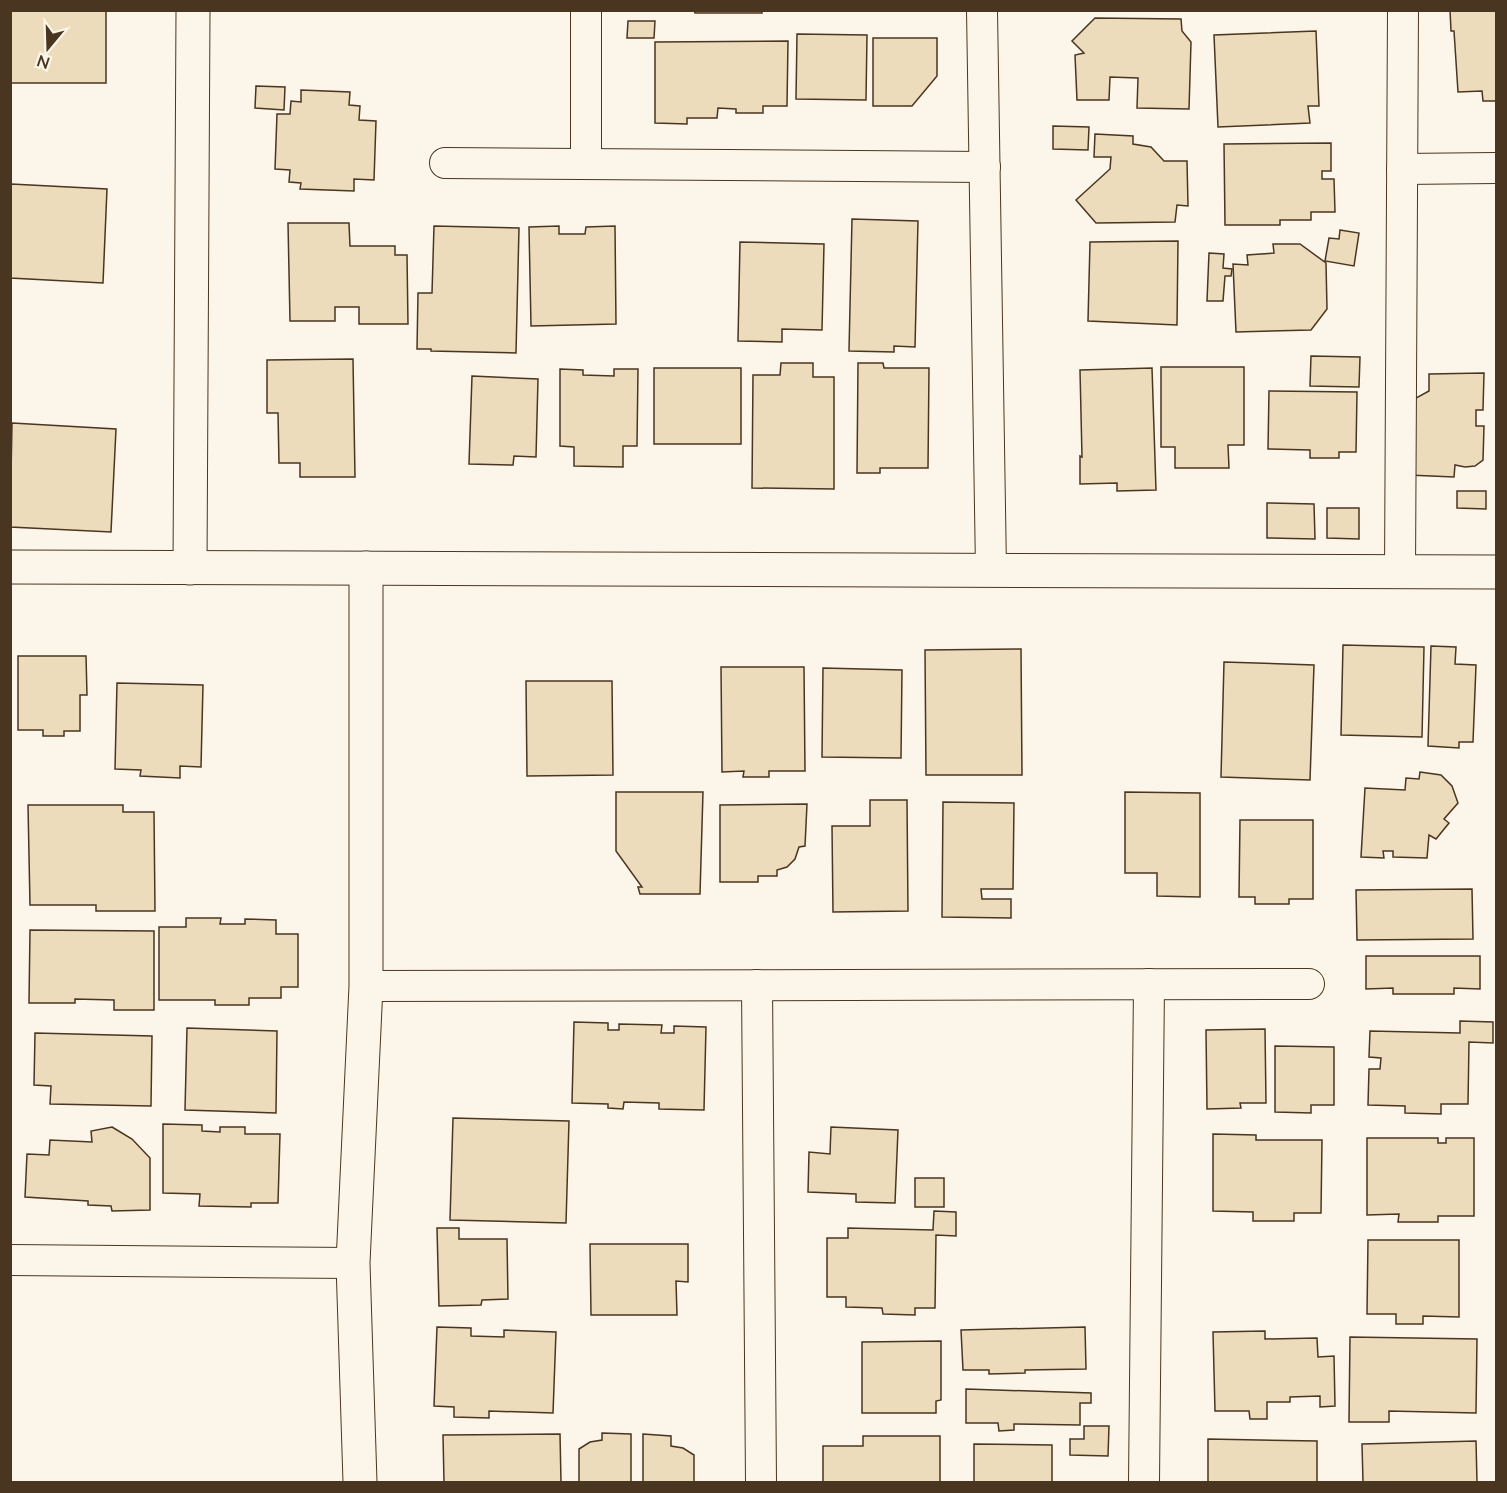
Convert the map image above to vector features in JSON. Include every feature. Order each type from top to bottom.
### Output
[{"type":"street","points":[[190,568],[193,10]]},
{"type":"street","points":[[586,10],[586,163]]},
{"type":"street","points":[[982,10],[991,570]]},
{"type":"street","points":[[1400,572],[1403,10]]},
{"type":"street","points":[[445,163],[985,167]]},
{"type":"street","points":[[1402,169],[1497,168]]},
{"type":"street","points":[[10,567],[1497,572]]},
{"type":"street","points":[[360,1482],[353,1263],[366,986],[366,568]]},
{"type":"street","points":[[1144,1482],[1149,984]]},
{"type":"street","points":[[366,986],[1309,984]]},
{"type":"street","points":[[757,985],[761,1482]]},
{"type":"street","points":[[10,1260],[353,1263]]},
{"type":"building","points":[[10,10],[106,10],[106,83],[10,83]]},
{"type":"building","points":[[694,10],[762,10],[762,13],[695,13]]},
{"type":"building","points":[[1450,10],[1496,10],[1496,101],[1483,101],[1482,91],[1458,92],[1454,31],[1451,31]]},
{"type":"building","points":[[1095,18],[1181,19],[1182,31],[1191,42],[1189,109],[1137,108],[1138,78],[1110,77],[1109,100],[1077,100],[1075,55],[1084,53],[1072,41]]},
{"type":"building","points":[[628,21],[655,21],[654,38],[627,38]]},
{"type":"building","points":[[1316,31],[1319,106],[1308,106],[1310,123],[1218,127],[1214,35]]},
{"type":"building","points":[[797,34],[867,35],[866,100],[796,99]]},
{"type":"building","points":[[873,38],[937,38],[937,76],[912,106],[873,106]]},
{"type":"building","points":[[788,41],[787,106],[763,106],[763,113],[736,113],[736,109],[718,108],[717,118],[687,118],[687,124],[655,123],[655,42]]},
{"type":"building","points":[[256,86],[285,87],[284,110],[255,108]]},
{"type":"building","points":[[301,90],[350,92],[349,105],[360,106],[359,120],[376,121],[374,180],[354,179],[354,191],[300,189],[301,183],[289,182],[290,170],[275,169],[277,114],[290,114],[291,101],[301,102]]},
{"type":"building","points":[[1053,126],[1089,127],[1088,150],[1053,149]]},
{"type":"building","points":[[1095,134],[1133,136],[1133,144],[1151,147],[1164,161],[1187,161],[1188,206],[1177,205],[1175,222],[1096,223],[1076,200],[1110,169],[1111,157],[1094,157]]},
{"type":"building","points":[[1331,143],[1331,171],[1322,171],[1322,179],[1334,179],[1335,212],[1311,212],[1311,220],[1280,220],[1280,225],[1225,225],[1224,144]]},
{"type":"building","points":[[11,184],[107,189],[103,283],[10,278]]},
{"type":"building","points":[[852,219],[918,221],[915,347],[894,346],[894,352],[849,351]]},
{"type":"building","points":[[288,223],[349,223],[350,246],[395,246],[395,255],[407,255],[408,324],[359,324],[359,307],[335,307],[335,321],[290,321]]},
{"type":"building","points":[[434,226],[519,228],[516,353],[417,349],[418,293],[432,293]]},
{"type":"building","points":[[559,226],[559,234],[585,234],[586,227],[615,226],[616,324],[531,326],[529,227]]},
{"type":"building","points":[[1340,230],[1359,233],[1354,266],[1325,261],[1329,238],[1339,239]]},
{"type":"building","points":[[1178,241],[1177,325],[1088,321],[1090,242]]},
{"type":"building","points":[[740,242],[824,244],[822,330],[782,329],[782,342],[738,341]]},
{"type":"building","points":[[1273,244],[1300,244],[1326,263],[1327,309],[1311,330],[1236,332],[1233,264],[1248,265],[1247,255],[1274,253]]},
{"type":"building","points":[[1209,253],[1224,254],[1223,268],[1232,269],[1231,276],[1225,276],[1223,301],[1207,301]]},
{"type":"building","points":[[1311,356],[1360,357],[1359,387],[1310,386]]},
{"type":"building","points":[[353,359],[355,477],[300,477],[300,463],[279,463],[278,413],[267,413],[267,360]]},
{"type":"building","points":[[781,363],[813,363],[813,377],[834,377],[834,489],[752,488],[753,375],[780,375]]},
{"type":"building","points":[[858,363],[883,363],[884,368],[929,368],[928,468],[880,468],[880,473],[857,473]]},
{"type":"building","points":[[1161,367],[1244,367],[1244,445],[1228,445],[1229,468],[1175,468],[1175,447],[1161,447]]},
{"type":"building","points":[[654,368],[741,368],[741,444],[654,444]]},
{"type":"building","points":[[1152,368],[1156,490],[1117,491],[1117,483],[1080,484],[1080,456],[1082,457],[1080,370]]},
{"type":"building","points":[[560,369],[583,370],[583,375],[614,376],[614,369],[638,369],[637,446],[623,446],[623,467],[574,466],[574,447],[560,446]]},
{"type":"building","points":[[1484,373],[1483,410],[1476,410],[1476,426],[1484,426],[1483,460],[1475,466],[1455,465],[1454,477],[1408,475],[1408,411],[1416,398],[1429,391],[1429,374]]},
{"type":"building","points":[[472,376],[538,379],[536,457],[514,456],[513,465],[469,464]]},
{"type":"building","points":[[1269,391],[1357,392],[1356,452],[1339,452],[1339,458],[1310,458],[1310,450],[1268,449]]},
{"type":"building","points":[[12,423],[116,429],[111,532],[10,527]]},
{"type":"building","points":[[1457,491],[1486,491],[1486,509],[1457,508]]},
{"type":"building","points":[[1267,503],[1314,504],[1315,539],[1267,538]]},
{"type":"building","points":[[1327,508],[1359,508],[1359,539],[1327,538]]},
{"type":"building","points":[[1343,645],[1424,647],[1422,737],[1341,735]]},
{"type":"building","points":[[1431,646],[1456,647],[1455,664],[1476,665],[1473,742],[1459,742],[1459,748],[1428,746]]},
{"type":"building","points":[[1021,649],[1022,775],[926,775],[925,650]]},
{"type":"building","points":[[18,656],[86,656],[87,695],[80,695],[80,731],[64,731],[64,736],[43,736],[43,730],[18,730]]},
{"type":"building","points":[[1224,662],[1314,665],[1310,780],[1221,777]]},
{"type":"building","points":[[721,667],[804,667],[805,771],[769,771],[769,777],[743,777],[744,771],[722,772]]},
{"type":"building","points":[[823,668],[902,670],[901,758],[822,757]]},
{"type":"building","points":[[526,681],[612,681],[613,775],[527,776]]},
{"type":"building","points":[[117,683],[203,685],[201,767],[180,766],[180,778],[140,776],[141,770],[115,769]]},
{"type":"building","points":[[1420,772],[1441,775],[1452,786],[1458,803],[1444,819],[1449,823],[1436,839],[1429,835],[1427,858],[1393,857],[1393,851],[1383,851],[1384,858],[1361,857],[1365,788],[1405,790],[1406,778],[1419,779]]},
{"type":"building","points":[[616,792],[703,792],[700,894],[640,894],[638,887],[642,887],[616,851]]},
{"type":"building","points":[[1125,792],[1200,793],[1200,897],[1157,896],[1157,873],[1125,873]]},
{"type":"building","points":[[870,800],[907,800],[908,911],[833,912],[832,826],[870,826]]},
{"type":"building","points":[[943,802],[1014,803],[1013,889],[981,889],[982,899],[1011,899],[1011,918],[942,917]]},
{"type":"building","points":[[807,804],[805,846],[799,847],[795,859],[787,867],[777,870],[777,876],[758,876],[758,882],[720,882],[720,805]]},
{"type":"building","points":[[28,805],[123,805],[123,812],[154,812],[155,911],[96,911],[96,905],[30,905]]},
{"type":"building","points":[[1240,820],[1313,820],[1313,899],[1289,899],[1289,904],[1255,904],[1255,897],[1239,897]]},
{"type":"building","points":[[1472,889],[1473,939],[1357,940],[1356,890]]},
{"type":"building","points":[[186,918],[221,918],[220,924],[245,924],[245,919],[276,920],[276,934],[298,934],[298,987],[281,987],[281,998],[249,998],[249,1005],[215,1005],[215,1000],[159,1000],[159,927],[186,927]]},
{"type":"building","points":[[30,930],[154,931],[154,1010],[114,1010],[114,1000],[75,999],[75,1003],[29,1003]]},
{"type":"building","points":[[1366,956],[1480,956],[1480,989],[1454,988],[1454,994],[1393,994],[1393,988],[1366,989]]},
{"type":"building","points":[[1460,1021],[1493,1022],[1493,1043],[1469,1042],[1468,1104],[1441,1104],[1441,1114],[1405,1113],[1405,1106],[1368,1105],[1369,1069],[1380,1069],[1381,1058],[1369,1057],[1370,1031],[1460,1033]]},
{"type":"building","points":[[574,1022],[608,1023],[608,1030],[619,1030],[619,1024],[662,1025],[661,1033],[674,1033],[674,1026],[706,1027],[704,1110],[659,1109],[659,1103],[624,1102],[623,1109],[608,1108],[608,1104],[572,1103]]},
{"type":"building","points":[[187,1028],[277,1031],[276,1113],[185,1110]]},
{"type":"building","points":[[1265,1029],[1266,1103],[1240,1103],[1241,1108],[1207,1109],[1206,1030]]},
{"type":"building","points":[[35,1033],[152,1036],[151,1106],[50,1104],[51,1086],[34,1085]]},
{"type":"building","points":[[1275,1046],[1334,1047],[1334,1105],[1311,1105],[1311,1113],[1275,1112]]},
{"type":"building","points":[[453,1118],[569,1121],[566,1223],[450,1220]]},
{"type":"building","points":[[163,1124],[202,1125],[202,1131],[220,1132],[220,1127],[245,1127],[245,1134],[280,1134],[278,1203],[251,1203],[251,1207],[199,1206],[200,1194],[163,1193]]},
{"type":"building","points":[[112,1127],[132,1139],[150,1158],[150,1210],[112,1211],[111,1206],[88,1205],[88,1201],[25,1197],[27,1154],[49,1155],[50,1140],[92,1142],[91,1131]]},
{"type":"building","points":[[831,1127],[898,1130],[895,1203],[856,1202],[856,1194],[808,1192],[809,1152],[830,1154]]},
{"type":"building","points":[[1213,1134],[1256,1135],[1256,1140],[1322,1140],[1321,1213],[1294,1213],[1294,1221],[1253,1221],[1253,1212],[1213,1211]]},
{"type":"building","points":[[1367,1138],[1438,1138],[1438,1143],[1446,1143],[1446,1138],[1474,1138],[1474,1216],[1438,1216],[1438,1222],[1398,1222],[1399,1214],[1367,1215]]},
{"type":"building","points":[[915,1178],[944,1178],[944,1207],[915,1207]]},
{"type":"building","points":[[934,1211],[956,1212],[956,1236],[936,1235],[935,1308],[915,1308],[915,1315],[883,1314],[882,1308],[846,1307],[846,1297],[827,1297],[827,1238],[848,1238],[848,1228],[933,1230]]},
{"type":"building","points":[[437,1228],[459,1228],[459,1239],[507,1239],[508,1299],[482,1300],[481,1305],[439,1306]]},
{"type":"building","points":[[1368,1240],[1459,1240],[1459,1317],[1423,1316],[1423,1324],[1396,1324],[1396,1314],[1367,1314]]},
{"type":"building","points":[[590,1244],[688,1244],[688,1282],[676,1281],[677,1315],[591,1315]]},
{"type":"building","points":[[437,1327],[471,1328],[471,1336],[504,1337],[504,1330],[556,1332],[553,1413],[489,1411],[489,1418],[454,1417],[454,1407],[434,1406]]},
{"type":"building","points":[[1085,1327],[1086,1369],[1025,1370],[1025,1373],[989,1374],[989,1370],[963,1370],[961,1330]]},
{"type":"building","points":[[1265,1331],[1265,1339],[1317,1338],[1318,1357],[1334,1356],[1335,1406],[1320,1407],[1320,1396],[1290,1397],[1290,1402],[1267,1402],[1267,1419],[1250,1419],[1249,1411],[1215,1411],[1213,1332]]},
{"type":"building","points":[[1350,1337],[1477,1339],[1476,1413],[1389,1411],[1389,1422],[1349,1422]]},
{"type":"building","points":[[941,1341],[941,1400],[936,1401],[936,1413],[862,1413],[862,1342]]},
{"type":"building","points":[[966,1389],[1091,1393],[1091,1403],[1080,1403],[1080,1425],[1014,1424],[1014,1430],[999,1431],[998,1423],[966,1423]]},
{"type":"building","points":[[1084,1426],[1109,1426],[1108,1456],[1070,1455],[1070,1439],[1084,1439]]},
{"type":"building","points":[[602,1433],[631,1434],[631,1482],[579,1482],[579,1449],[590,1442],[602,1440]]},
{"type":"building","points":[[560,1434],[561,1482],[444,1482],[443,1435]]},
{"type":"building","points":[[643,1434],[671,1436],[671,1446],[683,1448],[694,1455],[694,1482],[643,1482]]},
{"type":"building","points":[[863,1436],[940,1436],[940,1482],[823,1482],[823,1446],[863,1446]]},
{"type":"building","points":[[1208,1439],[1317,1441],[1317,1482],[1208,1482]]},
{"type":"building","points":[[1476,1441],[1477,1482],[1363,1482],[1362,1444]]},
{"type":"building","points":[[974,1444],[1052,1445],[1052,1482],[974,1482]]}]
